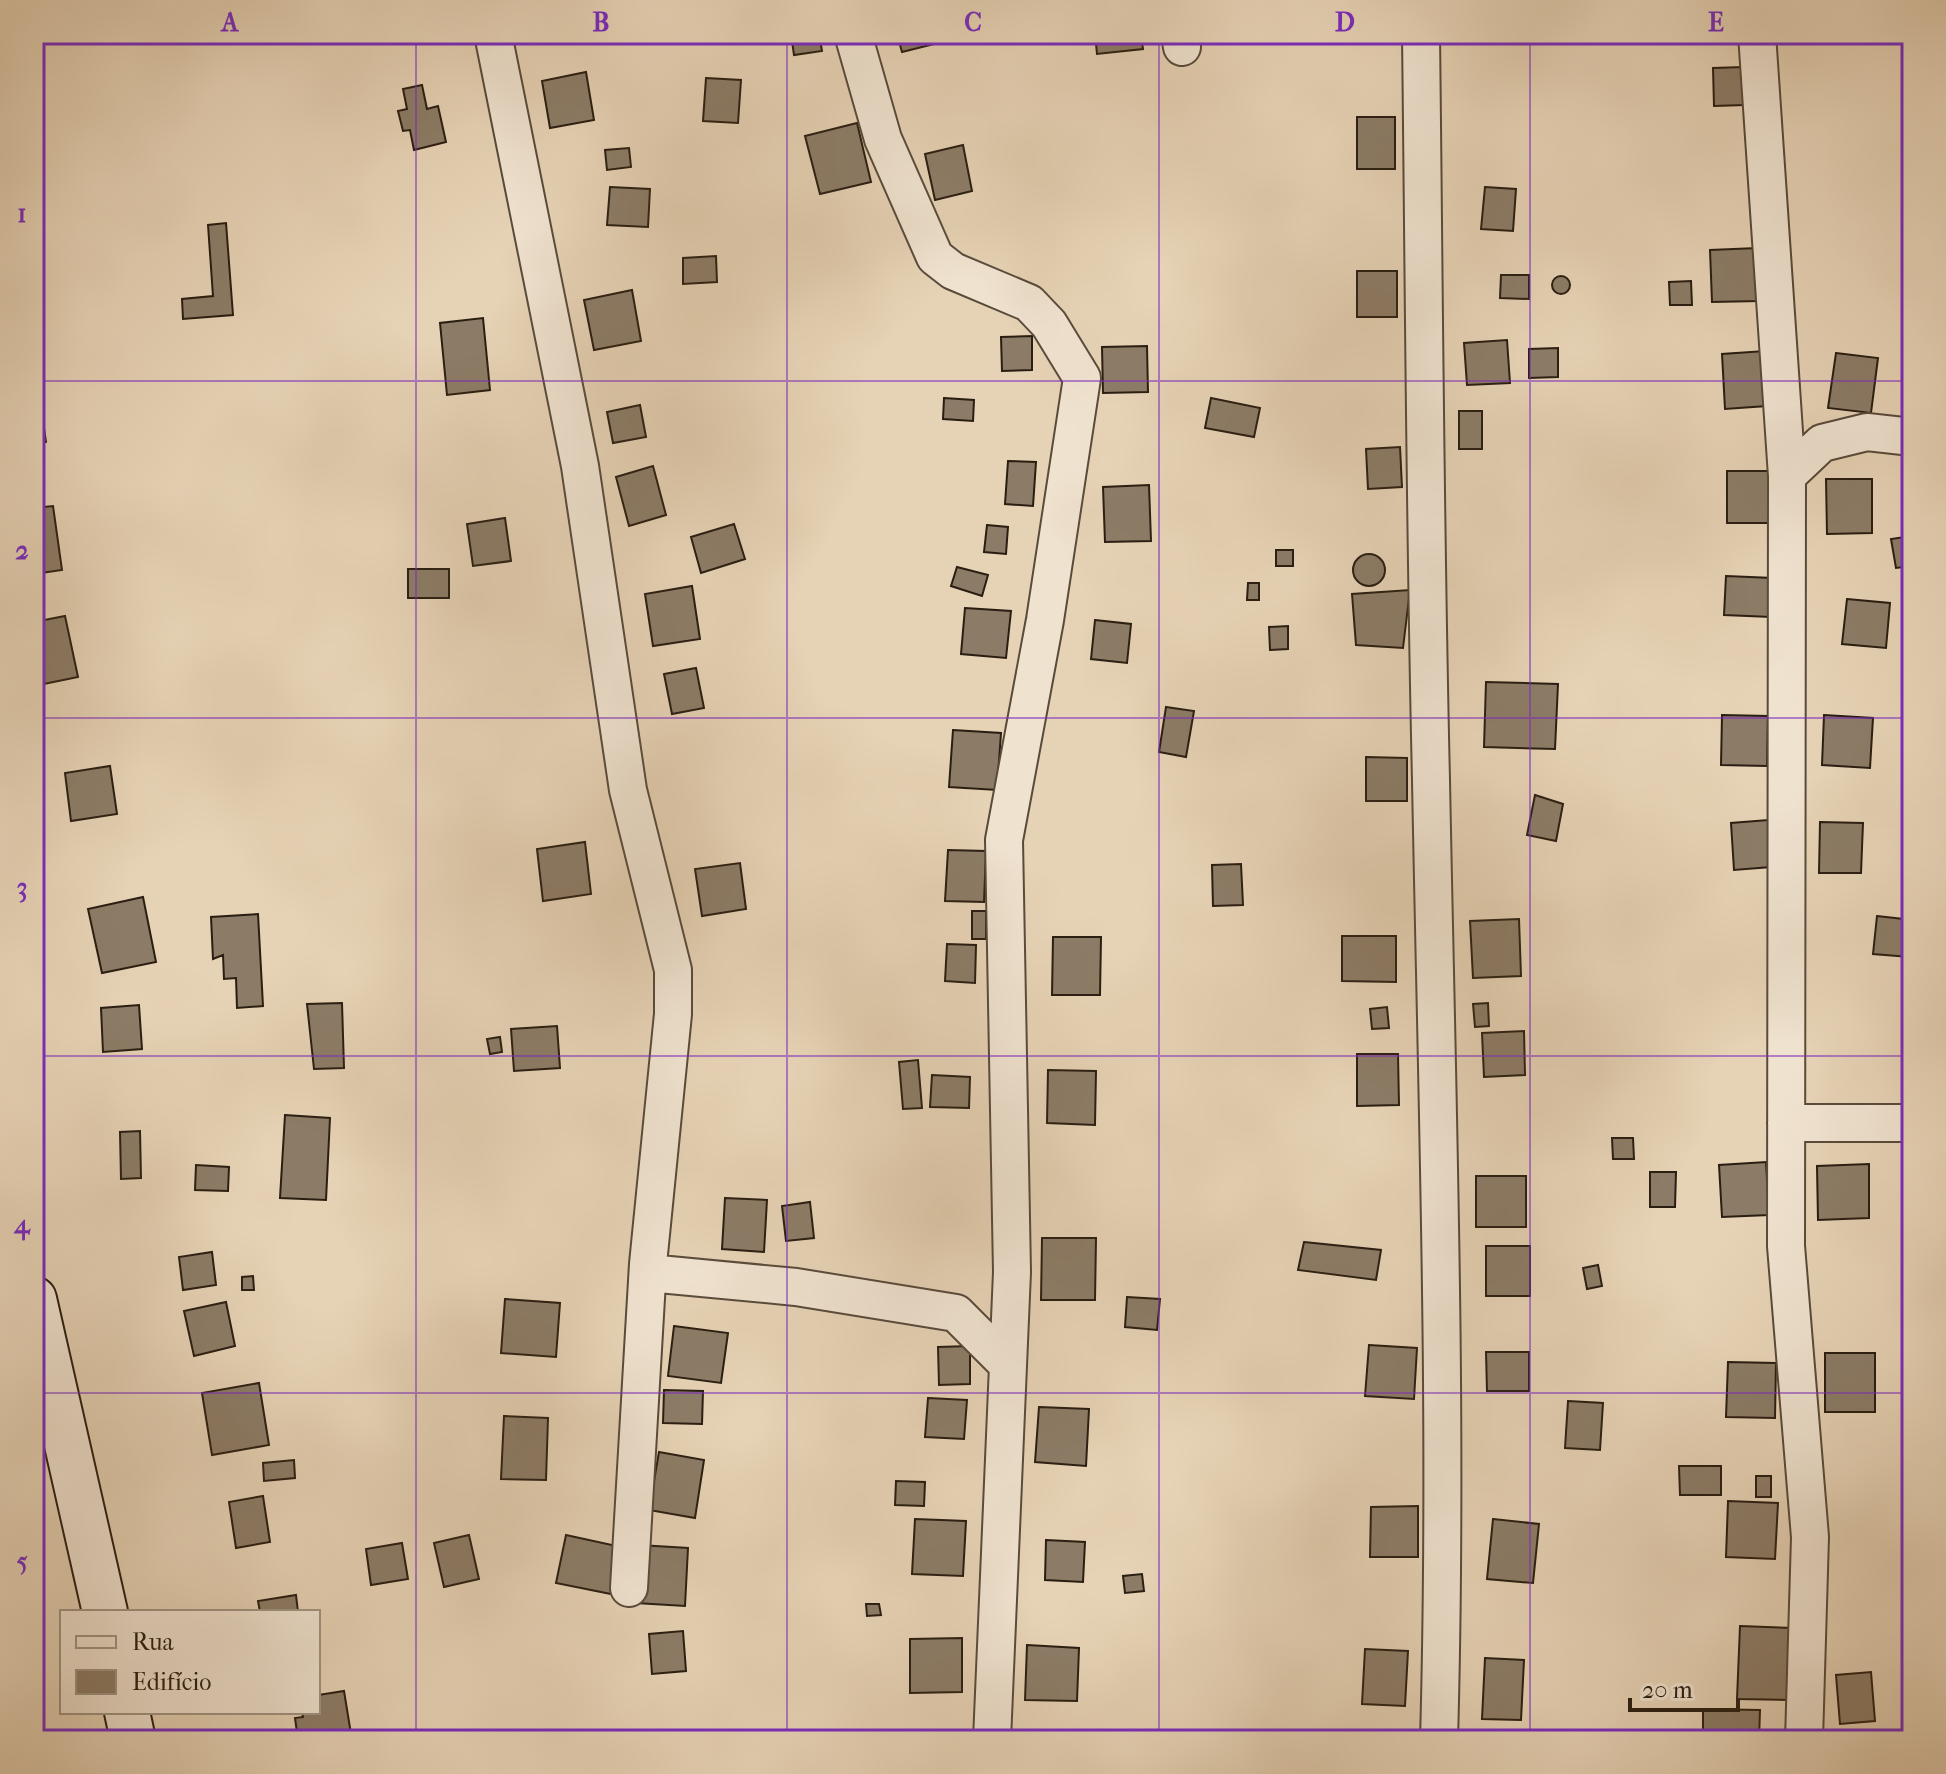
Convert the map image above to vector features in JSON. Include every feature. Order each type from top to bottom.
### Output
[{"type":"main road","points":[[34,1299],[105,1610]]},
{"type":"main road","points":[[127,1714],[133,1740]]},
{"type":"street","points":[[493,34],[580,466],[628,790],[673,970],[673,1014],[648,1264],[629,1588]]},
{"type":"street","points":[[853,34],[883,139],[935,257],[953,271],[1029,303],[1049,324],[1082,378],[1045,620],[1004,840],[1012,1272],[992,1740]]},
{"type":"street","points":[[1421,34],[1431,779],[1440,1129],[1444,1570],[1439,1740]]},
{"type":"street","points":[[1757,34],[1787,476],[1786,1246],[1810,1537],[1804,1740]]},
{"type":"street","points":[[1787,476],[1822,443],[1867,432],[1912,437]]},
{"type":"street","points":[[1786,1123],[1912,1123]]},
{"type":"street","points":[[648,1264],[659,1274],[796,1287],[956,1313],[1007,1364]]},
{"type":"street","points":[[956,1313],[1012,1272]]},
{"type":"building","points":[[410,34],[434,34],[435,41],[411,44]]},
{"type":"building","points":[[791,34],[819,34],[822,51],[794,55]]},
{"type":"building","points":[[897,34],[944,34],[946,41],[902,52]]},
{"type":"building","points":[[1095,34],[1141,34],[1143,49],[1097,54]]},
{"type":"building","points":[[1744,67],[1745,105],[1714,106],[1713,68]]},
{"type":"building","points":[[586,72],[594,120],[550,128],[542,81]]},
{"type":"building","points":[[706,78],[741,80],[738,123],[703,121]]},
{"type":"building","points":[[422,85],[427,109],[438,106],[446,142],[414,150],[410,130],[403,131],[398,111],[407,109],[403,89]]},
{"type":"building","points":[[1357,117],[1395,117],[1395,169],[1357,169]]},
{"type":"building","points":[[857,123],[871,182],[820,194],[805,136]]},
{"type":"building","points":[[963,145],[972,191],[935,200],[925,154]]},
{"type":"building","points":[[629,148],[631,167],[607,170],[605,150]]},
{"type":"building","points":[[610,187],[650,189],[648,227],[607,225]]},
{"type":"building","points":[[1485,187],[1516,189],[1513,231],[1481,229]]},
{"type":"building","points":[[226,223],[233,315],[183,319],[182,299],[213,296],[208,225]]},
{"type":"building","points":[[1757,248],[1759,301],[1712,302],[1710,250]]},
{"type":"building","points":[[716,256],[717,282],[683,284],[683,258]]},
{"type":"building","points":[[1357,271],[1397,271],[1397,317],[1357,317]]},
{"type":"building","points":[[1501,275],[1529,275],[1529,299],[1500,298]]},
{"type":"building","points":[[1561,276],[1570,285],[1561,294],[1552,285]]},
{"type":"building","points":[[1691,281],[1692,305],[1670,305],[1669,282]]},
{"type":"building","points":[[632,290],[641,341],[594,350],[584,300]]},
{"type":"building","points":[[483,318],[490,390],[447,395],[440,323]]},
{"type":"building","points":[[1032,336],[1032,370],[1002,371],[1001,337]]},
{"type":"building","points":[[1507,340],[1510,383],[1467,385],[1464,343]]},
{"type":"building","points":[[1147,346],[1148,392],[1103,393],[1102,347]]},
{"type":"building","points":[[1558,348],[1558,377],[1529,378],[1529,349]]},
{"type":"building","points":[[1765,351],[1767,406],[1725,409],[1722,354]]},
{"type":"building","points":[[1836,353],[1878,358],[1871,413],[1828,408]]},
{"type":"building","points":[[34,381],[37,381],[46,442],[34,444]]},
{"type":"building","points":[[944,398],[974,400],[973,421],[943,419]]},
{"type":"building","points":[[1211,398],[1260,408],[1254,437],[1205,428]]},
{"type":"building","points":[[640,405],[646,437],[613,443],[607,412]]},
{"type":"building","points":[[1459,411],[1482,411],[1482,449],[1459,449]]},
{"type":"building","points":[[1400,447],[1402,487],[1368,489],[1366,449]]},
{"type":"building","points":[[1008,461],[1036,462],[1033,506],[1005,504]]},
{"type":"building","points":[[653,466],[666,515],[629,526],[616,477]]},
{"type":"building","points":[[1727,471],[1768,471],[1768,523],[1727,523]]},
{"type":"building","points":[[1826,479],[1872,479],[1872,533],[1827,534]]},
{"type":"building","points":[[1149,485],[1151,541],[1105,542],[1103,487]]},
{"type":"building","points":[[53,506],[62,570],[34,574],[34,508]]},
{"type":"building","points":[[505,518],[511,561],[473,566],[467,524]]},
{"type":"building","points":[[734,524],[745,559],[701,573],[691,537]]},
{"type":"building","points":[[987,525],[1008,527],[1006,554],[984,552]]},
{"type":"building","points":[[1912,536],[1912,566],[1896,568],[1891,539]]},
{"type":"building","points":[[1276,550],[1293,550],[1293,566],[1276,566]]},
{"type":"building","points":[[1369,554],[1380,559],[1385,570],[1380,581],[1369,586],[1358,581],[1353,570],[1358,559]]},
{"type":"building","points":[[957,567],[988,575],[982,596],[951,586]]},
{"type":"building","points":[[408,569],[449,569],[449,598],[408,598]]},
{"type":"building","points":[[1726,576],[1773,578],[1771,617],[1724,615]]},
{"type":"building","points":[[1248,583],[1259,583],[1259,600],[1247,600]]},
{"type":"building","points":[[692,586],[700,639],[653,646],[645,594]]},
{"type":"building","points":[[1410,590],[1403,648],[1356,645],[1352,594]]},
{"type":"building","points":[[1847,599],[1890,603],[1886,648],[1842,644]]},
{"type":"building","points":[[965,608],[1011,611],[1006,658],[961,654]]},
{"type":"building","points":[[65,616],[78,677],[34,686],[34,622]]},
{"type":"building","points":[[1095,620],[1131,624],[1127,663],[1091,659]]},
{"type":"building","points":[[1288,626],[1288,649],[1270,650],[1269,627]]},
{"type":"building","points":[[696,668],[704,708],[672,714],[664,674]]},
{"type":"building","points":[[1486,682],[1558,684],[1555,749],[1484,747]]},
{"type":"building","points":[[1166,707],[1194,711],[1186,757],[1159,752]]},
{"type":"building","points":[[1722,715],[1768,716],[1767,766],[1721,765]]},
{"type":"building","points":[[1824,715],[1873,718],[1870,768],[1822,765]]},
{"type":"building","points":[[953,730],[1001,733],[997,790],[949,787]]},
{"type":"building","points":[[1366,757],[1407,758],[1407,801],[1366,801]]},
{"type":"building","points":[[110,766],[117,814],[71,821],[65,773]]},
{"type":"building","points":[[1535,795],[1563,804],[1556,841],[1527,835]]},
{"type":"building","points":[[1768,820],[1771,867],[1734,870],[1731,823]]},
{"type":"building","points":[[1820,822],[1863,823],[1861,873],[1819,873]]},
{"type":"building","points":[[585,842],[591,894],[543,901],[537,849]]},
{"type":"building","points":[[948,850],[986,851],[984,902],[945,901]]},
{"type":"building","points":[[740,863],[746,909],[702,916],[695,869]]},
{"type":"building","points":[[1241,864],[1243,905],[1213,906],[1212,865]]},
{"type":"building","points":[[143,897],[156,962],[102,973],[88,909]]},
{"type":"building","points":[[972,911],[986,911],[986,939],[972,939]]},
{"type":"building","points":[[258,914],[263,1006],[237,1008],[236,978],[224,979],[223,955],[213,959],[211,917]]},
{"type":"building","points":[[1877,916],[1912,920],[1909,957],[1873,954]]},
{"type":"building","points":[[1519,919],[1521,976],[1473,978],[1470,921]]},
{"type":"building","points":[[1342,936],[1396,936],[1396,982],[1342,981]]},
{"type":"building","points":[[1053,937],[1101,937],[1100,995],[1052,995]]},
{"type":"building","points":[[947,944],[976,945],[975,983],[945,981]]},
{"type":"building","points":[[342,1003],[344,1068],[314,1069],[307,1004]]},
{"type":"building","points":[[1488,1003],[1489,1026],[1475,1027],[1473,1004]]},
{"type":"building","points":[[139,1005],[142,1049],[103,1052],[101,1008]]},
{"type":"building","points":[[1387,1007],[1389,1028],[1372,1029],[1370,1009]]},
{"type":"building","points":[[557,1026],[560,1068],[514,1071],[511,1029]]},
{"type":"building","points":[[1524,1031],[1525,1075],[1484,1077],[1482,1033]]},
{"type":"building","points":[[500,1037],[502,1052],[490,1054],[487,1039]]},
{"type":"building","points":[[1357,1054],[1398,1054],[1399,1105],[1357,1106]]},
{"type":"building","points":[[918,1060],[922,1108],[903,1109],[899,1062]]},
{"type":"building","points":[[1048,1070],[1096,1071],[1095,1125],[1047,1123]]},
{"type":"building","points":[[932,1075],[970,1077],[969,1108],[930,1107]]},
{"type":"building","points":[[285,1115],[330,1118],[326,1200],[280,1198]]},
{"type":"building","points":[[140,1131],[141,1178],[121,1179],[120,1132]]},
{"type":"building","points":[[1612,1138],[1633,1138],[1634,1159],[1613,1159]]},
{"type":"building","points":[[1766,1162],[1769,1215],[1722,1217],[1719,1165]]},
{"type":"building","points":[[1869,1164],[1869,1218],[1818,1220],[1817,1166]]},
{"type":"building","points":[[196,1165],[229,1167],[228,1191],[195,1190]]},
{"type":"building","points":[[1650,1172],[1676,1172],[1675,1207],[1650,1207]]},
{"type":"building","points":[[1476,1176],[1526,1176],[1526,1227],[1476,1227]]},
{"type":"building","points":[[725,1198],[767,1200],[764,1252],[722,1249]]},
{"type":"building","points":[[810,1202],[814,1238],[786,1241],[782,1206]]},
{"type":"building","points":[[1042,1238],[1096,1238],[1095,1300],[1041,1300]]},
{"type":"building","points":[[1304,1242],[1381,1250],[1376,1280],[1298,1270]]},
{"type":"building","points":[[1486,1246],[1530,1246],[1530,1296],[1486,1296]]},
{"type":"building","points":[[212,1252],[216,1285],[183,1290],[179,1257]]},
{"type":"building","points":[[1598,1265],[1602,1286],[1587,1289],[1583,1268]]},
{"type":"building","points":[[253,1276],[254,1290],[242,1290],[242,1277]]},
{"type":"building","points":[[1127,1297],[1160,1299],[1157,1330],[1125,1327]]},
{"type":"building","points":[[505,1299],[560,1303],[556,1357],[501,1353]]},
{"type":"building","points":[[226,1302],[235,1346],[194,1356],[184,1311]]},
{"type":"building","points":[[674,1326],[728,1333],[721,1383],[668,1376]]},
{"type":"building","points":[[1369,1345],[1417,1348],[1414,1399],[1365,1396]]},
{"type":"building","points":[[970,1346],[970,1384],[939,1385],[938,1347]]},
{"type":"building","points":[[1486,1352],[1529,1352],[1529,1391],[1487,1391]]},
{"type":"building","points":[[1825,1353],[1875,1353],[1875,1412],[1825,1412]]},
{"type":"building","points":[[1728,1362],[1776,1363],[1775,1418],[1726,1417]]},
{"type":"building","points":[[259,1383],[269,1445],[212,1455],[202,1393]]},
{"type":"building","points":[[664,1390],[703,1391],[702,1424],[663,1423]]},
{"type":"building","points":[[928,1398],[967,1400],[964,1439],[925,1437]]},
{"type":"building","points":[[1568,1401],[1603,1403],[1600,1450],[1565,1448]]},
{"type":"building","points":[[1039,1407],[1089,1409],[1086,1466],[1035,1462]]},
{"type":"building","points":[[504,1416],[548,1418],[546,1480],[501,1479]]},
{"type":"building","points":[[659,1452],[704,1460],[695,1518],[649,1510]]},
{"type":"building","points":[[294,1460],[295,1478],[264,1481],[263,1463]]},
{"type":"building","points":[[1679,1466],[1721,1466],[1721,1495],[1680,1495]]},
{"type":"building","points":[[1756,1476],[1771,1476],[1771,1497],[1756,1497]]},
{"type":"building","points":[[896,1481],[925,1482],[924,1506],[895,1505]]},
{"type":"building","points":[[263,1496],[270,1542],[236,1548],[229,1502]]},
{"type":"building","points":[[1728,1501],[1778,1503],[1775,1559],[1726,1557]]},
{"type":"building","points":[[1418,1506],[1418,1557],[1370,1557],[1371,1507]]},
{"type":"building","points":[[915,1519],[966,1521],[963,1576],[912,1574]]},
{"type":"building","points":[[1493,1519],[1539,1524],[1533,1583],[1487,1579]]},
{"type":"building","points":[[469,1535],[479,1579],[444,1587],[434,1543]]},
{"type":"building","points":[[566,1535],[621,1547],[611,1594],[556,1583]]},
{"type":"building","points":[[1046,1540],[1085,1542],[1083,1582],[1045,1580]]},
{"type":"building","points":[[402,1543],[408,1579],[371,1585],[366,1549]]},
{"type":"building","points":[[639,1545],[688,1548],[685,1606],[636,1603]]},
{"type":"building","points":[[1142,1574],[1144,1591],[1125,1593],[1123,1576]]},
{"type":"building","points":[[296,1595],[298,1610],[260,1610],[258,1601]]},
{"type":"building","points":[[866,1604],[879,1604],[881,1615],[867,1616]]},
{"type":"building","points":[[1740,1626],[1793,1628],[1791,1700],[1737,1699]]},
{"type":"building","points":[[683,1631],[686,1671],[652,1674],[649,1634]]},
{"type":"building","points":[[962,1638],[962,1692],[910,1693],[910,1639]]},
{"type":"building","points":[[1027,1645],[1079,1648],[1077,1701],[1025,1700]]},
{"type":"building","points":[[1365,1649],[1408,1651],[1405,1706],[1362,1704]]},
{"type":"building","points":[[1485,1658],[1524,1660],[1521,1720],[1482,1719]]},
{"type":"building","points":[[1871,1672],[1875,1721],[1840,1724],[1836,1675]]},
{"type":"building","points":[[344,1691],[352,1740],[298,1740],[295,1718],[303,1717],[302,1714],[320,1714],[320,1695]]},
{"type":"building","points":[[1703,1709],[1760,1710],[1759,1740],[1703,1740]]}]
